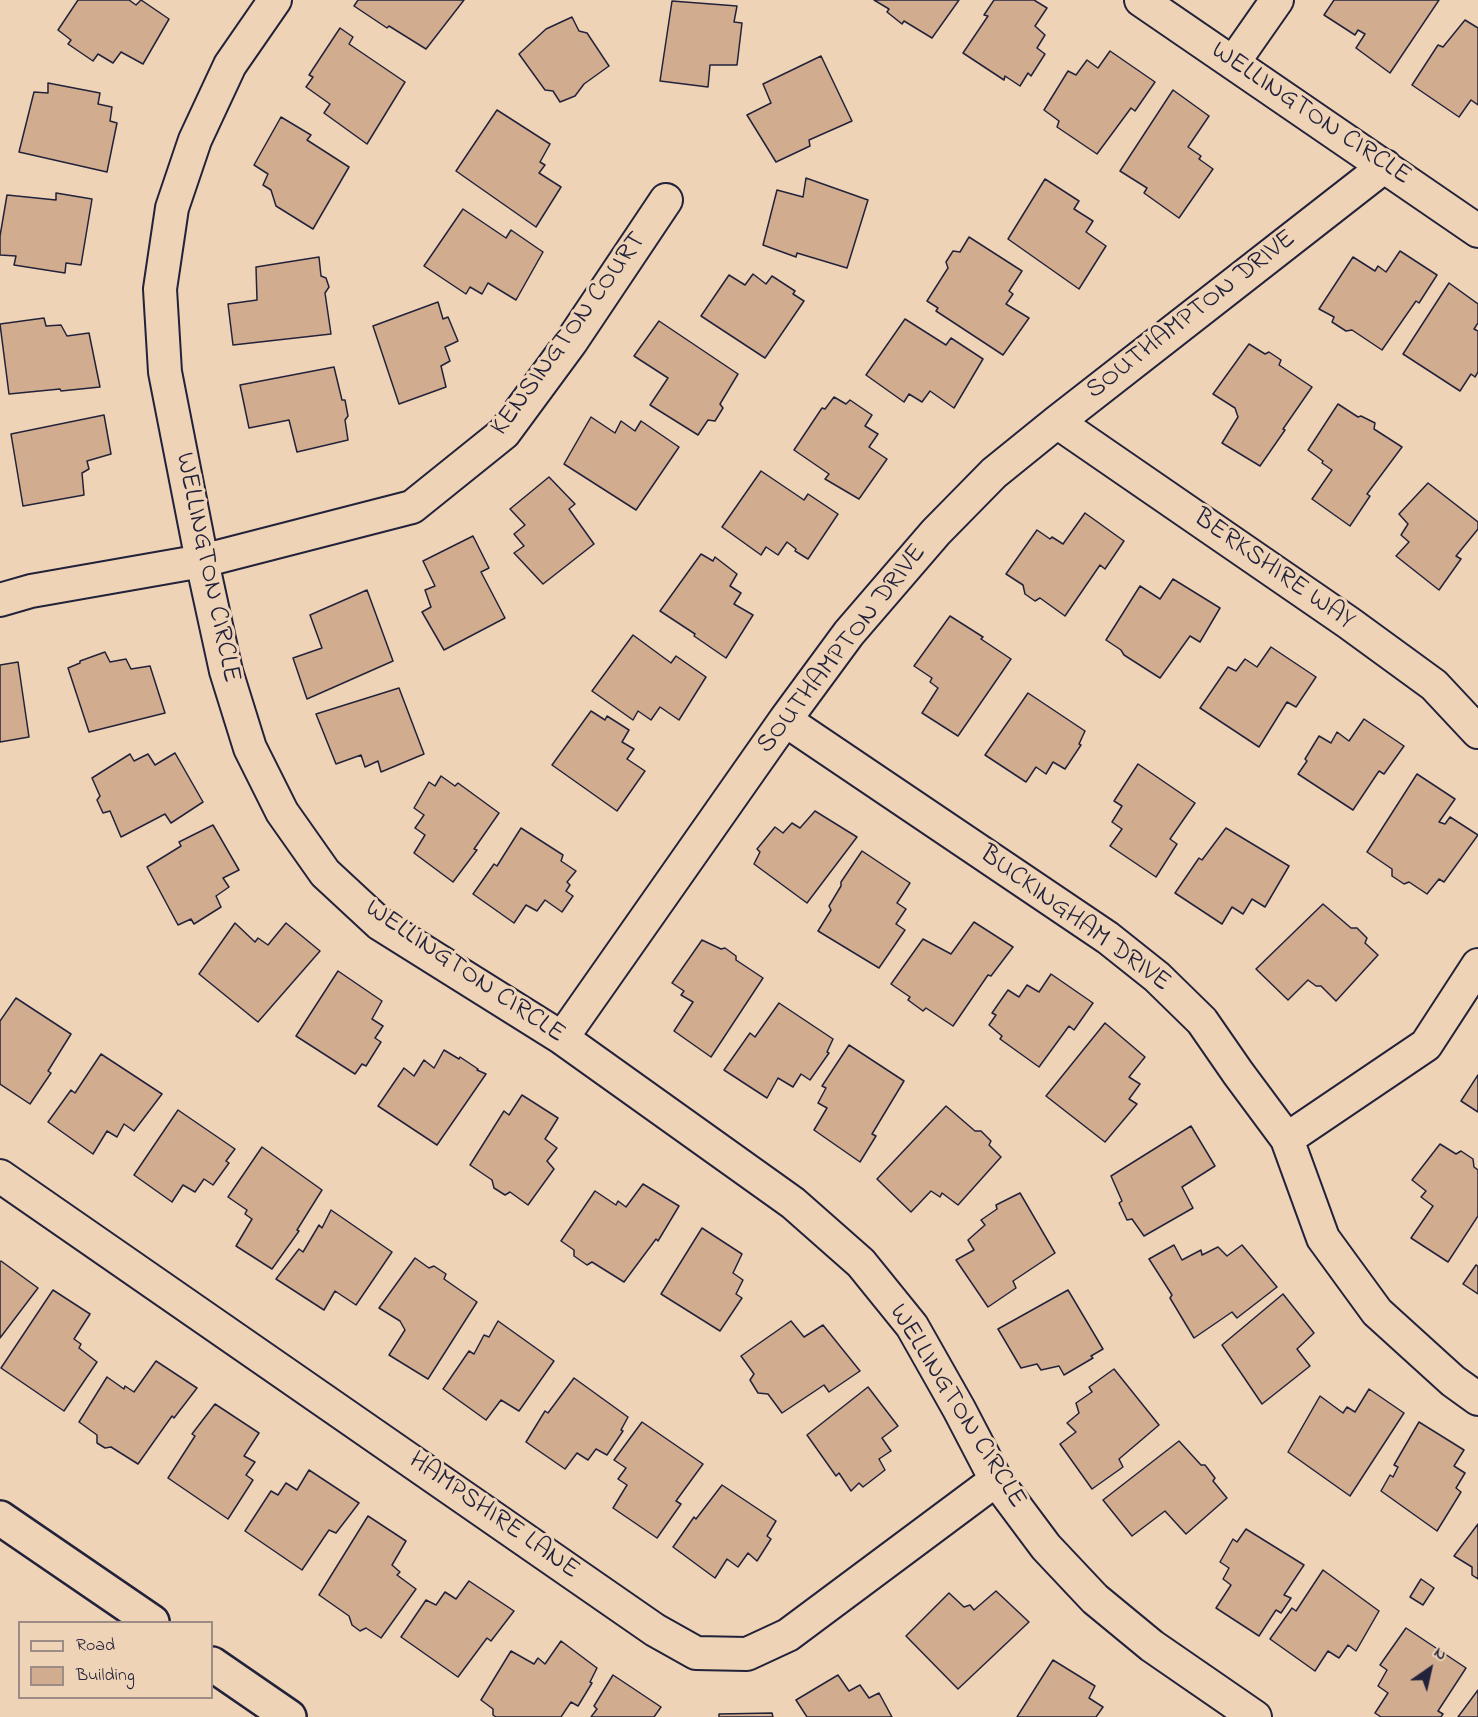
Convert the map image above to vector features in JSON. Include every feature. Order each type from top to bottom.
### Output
[{"type":"main road","points":[[0,1518],[149,1621]]},
{"type":"main road","points":[[213,1665],[289,1717]]},
{"type":"street","name":"WELLINGTON CIRCLE","points":[[274,0],[230,65],[195,140],[172,208],[160,289],[165,372],[201,561],[226,671],[250,748],[282,812],[325,873],[380,924],[562,1038],[793,1203],[861,1263],[912,1326],[996,1480],[1046,1546],[1095,1599],[1234,1711]]},
{"type":"street","name":"WELLINGTON CIRCLE","points":[[1141,0],[1478,231]]},
{"type":"street","points":[[1233,63],[1276,0]]},
{"type":"street","name":"SOUTHAMPTON DRIVE","points":[[562,1038],[785,720],[849,633],[936,532],[994,473],[1385,166]]},
{"type":"street","name":"KENSINGTON COURT","points":[[0,600],[31,591],[201,561],[412,507],[504,433],[571,342],[666,200]]},
{"type":"street","name":"BERKSHIRE WAY","points":[[1057,422],[1349,623],[1434,685],[1478,732]]},
{"type":"street","name":"BUCKINGHAM DRIVE","points":[[785,720],[1108,938],[1157,976],[1203,1021],[1287,1139],[1323,1238],[1377,1312],[1453,1381],[1478,1399]]},
{"type":"street","points":[[1287,1139],[1426,1045],[1478,965]]},
{"type":"street","name":"HAMPSHIRE LANE","points":[[0,1176],[655,1630],[696,1653],[747,1654],[788,1635],[996,1480]]},
{"type":"building","points":[[78,0],[129,0],[136,5],[141,0],[169,19],[143,64],[121,52],[113,63],[98,54],[93,61],[68,44],[71,40],[58,30]]},
{"type":"building","points":[[358,0],[464,0],[426,49],[389,26],[387,28],[354,6]]},
{"type":"building","points":[[874,0],[959,0],[932,38],[904,21],[902,24],[887,12],[889,9]]},
{"type":"building","points":[[994,0],[1034,0],[1047,8],[1035,26],[1045,35],[1037,48],[1045,54],[1031,76],[1028,73],[1020,86],[1005,76],[1004,80],[963,53],[988,16],[984,15]]},
{"type":"building","points":[[1334,0],[1439,0],[1390,73],[1356,48],[1365,34],[1358,30],[1355,35],[1324,15]]},
{"type":"building","points":[[672,1],[737,6],[734,22],[742,23],[737,65],[710,65],[708,87],[660,81]]},
{"type":"building","points":[[572,17],[579,31],[587,33],[609,66],[584,84],[575,96],[560,102],[553,91],[545,90],[519,54],[546,29]]},
{"type":"building","points":[[1465,20],[1478,28],[1478,105],[1471,100],[1459,117],[1412,85],[1438,45],[1443,47]]},
{"type":"building","points":[[340,28],[353,37],[349,44],[405,82],[367,144],[324,113],[330,104],[306,87],[313,77],[309,75]]},
{"type":"building","points":[[1110,51],[1155,82],[1135,111],[1131,108],[1097,154],[1057,127],[1059,121],[1044,110],[1068,71],[1076,75],[1087,60],[1098,68]]},
{"type":"building","points":[[821,56],[852,121],[809,140],[810,146],[776,162],[747,115],[771,103],[763,84]]},
{"type":"building","points":[[48,83],[100,93],[98,104],[112,107],[110,121],[117,123],[107,172],[19,152],[34,92],[48,93]]},
{"type":"building","points":[[1173,90],[1209,116],[1188,147],[1201,156],[1199,159],[1213,169],[1179,218],[1144,193],[1147,188],[1120,171]]},
{"type":"building","points":[[497,110],[550,144],[540,162],[545,165],[539,173],[561,187],[536,227],[456,171]]},
{"type":"building","points":[[281,117],[311,135],[307,140],[349,167],[313,229],[276,206],[271,190],[263,185],[268,174],[254,165]]},
{"type":"building","points":[[806,178],[868,200],[847,268],[797,253],[796,257],[763,245],[777,190],[803,197]]},
{"type":"building","points":[[1045,179],[1079,201],[1074,209],[1093,221],[1086,232],[1106,246],[1079,289],[1008,239]]},
{"type":"building","points":[[56,193],[92,199],[81,265],[66,263],[65,273],[14,265],[16,256],[0,255],[0,236],[7,195],[56,200]]},
{"type":"building","points":[[463,209],[506,238],[511,230],[543,252],[516,300],[488,283],[482,294],[470,287],[466,294],[424,266]]},
{"type":"building","points":[[969,237],[1022,271],[1009,291],[1013,294],[1006,304],[1029,318],[1003,355],[936,311],[938,308],[927,301],[948,268],[946,262],[953,251],[960,252]]},
{"type":"building","points":[[1400,251],[1437,275],[1419,303],[1416,301],[1382,350],[1352,330],[1346,331],[1332,322],[1334,317],[1319,309],[1353,257],[1375,271],[1378,266],[1386,272]]},
{"type":"building","points":[[319,257],[321,276],[326,278],[329,287],[325,293],[331,334],[233,345],[228,304],[257,300],[256,267]]},
{"type":"building","points":[[753,274],[766,284],[772,276],[795,291],[793,294],[804,301],[765,358],[701,316],[729,275],[745,285]]},
{"type":"building","points":[[1449,283],[1478,304],[1478,323],[1474,329],[1478,331],[1478,372],[1475,377],[1471,374],[1460,391],[1403,354]]},
{"type":"building","points":[[438,302],[443,319],[448,317],[458,341],[445,347],[450,361],[441,366],[446,387],[399,404],[373,326]]},
{"type":"building","points":[[44,318],[46,326],[61,325],[67,336],[89,333],[100,387],[9,394],[0,324]]},
{"type":"building","points":[[905,319],[946,345],[951,338],[983,359],[954,408],[930,391],[922,402],[909,394],[904,402],[866,375]]},
{"type":"building","points":[[659,321],[738,374],[720,404],[723,408],[715,421],[708,420],[698,435],[650,405],[668,378],[634,356]]},
{"type":"building","points":[[1249,344],[1281,360],[1279,365],[1312,387],[1260,466],[1222,443],[1238,417],[1235,408],[1213,394]]},
{"type":"building","points":[[334,367],[342,400],[345,400],[348,440],[297,452],[289,420],[249,428],[240,385]]},
{"type":"building","points":[[834,397],[846,404],[850,400],[872,415],[865,426],[878,434],[869,447],[887,459],[859,499],[825,479],[829,474],[794,450],[822,408],[825,409]]},
{"type":"building","points":[[1338,404],[1358,417],[1361,416],[1375,423],[1374,429],[1402,447],[1367,494],[1370,496],[1350,526],[1312,499],[1332,470],[1308,450]]},
{"type":"building","points":[[104,415],[111,454],[87,461],[89,469],[82,473],[84,495],[23,506],[11,434]]},
{"type":"building","points":[[591,417],[615,433],[621,421],[635,431],[641,421],[679,447],[636,510],[564,464]]},
{"type":"building","points":[[761,471],[804,500],[808,494],[838,514],[808,559],[795,551],[796,549],[787,542],[778,555],[766,547],[761,555],[722,527]]},
{"type":"building","points":[[549,477],[575,504],[569,509],[594,544],[543,584],[514,553],[524,546],[514,534],[525,525],[510,509]]},
{"type":"building","points":[[1428,483],[1478,522],[1478,529],[1456,556],[1461,559],[1439,590],[1396,556],[1409,542],[1401,535],[1408,524],[1399,514]]},
{"type":"building","points":[[1085,513],[1124,541],[1105,569],[1100,565],[1065,616],[1040,598],[1035,601],[1025,594],[1023,585],[1006,574],[1037,530],[1063,544]]},
{"type":"building","points":[[473,536],[489,568],[481,572],[505,618],[444,650],[422,612],[431,607],[425,590],[435,586],[423,561]]},
{"type":"building","points":[[701,554],[713,561],[715,557],[737,574],[730,586],[741,593],[734,604],[753,615],[726,658],[660,611]]},
{"type":"building","points":[[1173,579],[1220,608],[1200,642],[1190,636],[1160,678],[1124,655],[1121,650],[1106,640],[1140,586],[1160,599]]},
{"type":"building","points":[[367,590],[393,661],[307,699],[293,658],[322,648],[310,615]]},
{"type":"building","points":[[950,616],[983,637],[981,639],[1011,659],[958,736],[922,713],[938,688],[930,682],[932,678],[914,666]]},
{"type":"building","points":[[633,635],[671,663],[676,656],[706,677],[679,720],[660,707],[651,720],[638,711],[633,720],[592,691]]},
{"type":"building","points":[[1271,647],[1316,677],[1296,707],[1287,702],[1259,747],[1200,708],[1228,667],[1236,671],[1245,659],[1257,667]]},
{"type":"building","points":[[105,652],[110,662],[126,659],[131,669],[150,666],[165,713],[89,732],[68,668]]},
{"type":"building","points":[[18,662],[29,737],[0,742],[0,665]]},
{"type":"building","points":[[399,688],[424,754],[381,772],[378,761],[365,767],[361,755],[336,764],[316,714]]},
{"type":"building","points":[[1028,693],[1085,731],[1079,744],[1081,745],[1065,769],[1053,762],[1046,774],[1036,767],[1026,782],[985,755]]},
{"type":"building","points":[[591,711],[605,720],[607,716],[629,730],[622,742],[634,749],[627,759],[645,771],[617,811],[552,765]]},
{"type":"building","points":[[1364,719],[1404,746],[1384,774],[1379,771],[1353,810],[1298,774],[1319,736],[1331,743],[1337,732],[1349,741]]},
{"type":"building","points":[[175,753],[203,802],[171,823],[165,814],[121,837],[110,811],[103,813],[97,800],[100,796],[92,778],[130,754],[134,761],[148,754],[155,765]]},
{"type":"building","points":[[1138,764],[1195,803],[1170,839],[1177,844],[1156,877],[1110,846],[1122,829],[1112,822],[1122,806],[1114,801]]},
{"type":"building","points":[[1417,774],[1455,799],[1439,822],[1445,824],[1450,817],[1478,835],[1444,882],[1439,879],[1427,894],[1409,882],[1404,884],[1392,876],[1392,869],[1367,852]]},
{"type":"building","points":[[441,776],[455,786],[458,783],[499,813],[474,849],[477,850],[453,882],[414,853],[425,835],[415,828],[424,815],[414,808],[429,782],[435,786]]},
{"type":"building","points":[[815,811],[857,837],[807,903],[754,864],[760,852],[757,849],[775,827],[783,833],[792,823],[800,828]]},
{"type":"building","points":[[213,825],[239,870],[223,878],[229,887],[216,896],[221,907],[194,924],[191,919],[178,925],[147,867],[181,846],[179,842]]},
{"type":"building","points":[[521,828],[563,855],[561,861],[576,871],[567,882],[570,885],[566,891],[573,896],[562,912],[545,900],[537,911],[526,905],[514,923],[473,894],[494,864],[497,866]]},
{"type":"building","points":[[1226,828],[1289,866],[1265,907],[1252,899],[1243,914],[1232,907],[1222,924],[1175,893],[1199,858],[1202,860]]},
{"type":"building","points":[[862,851],[910,883],[897,903],[906,909],[896,924],[905,930],[879,968],[818,931],[831,910],[829,906],[841,882]]},
{"type":"building","points":[[1323,904],[1351,928],[1357,928],[1367,938],[1365,943],[1378,955],[1336,1001],[1321,986],[1316,986],[1308,980],[1288,1000],[1256,969]]},
{"type":"building","points":[[974,922],[1013,947],[991,976],[988,975],[953,1026],[926,1008],[923,1011],[908,1000],[910,997],[891,984],[923,939],[951,954]]},
{"type":"building","points":[[235,923],[255,942],[258,938],[268,945],[286,923],[320,951],[258,1022],[199,974]]},
{"type":"building","points":[[702,940],[721,949],[725,948],[736,956],[736,960],[763,978],[711,1057],[674,1031],[693,1002],[681,995],[684,991],[672,983]]},
{"type":"building","points":[[338,971],[382,1001],[372,1019],[383,1026],[375,1038],[381,1042],[366,1066],[362,1064],[355,1074],[296,1036]]},
{"type":"building","points":[[1051,974],[1093,1003],[1074,1030],[1069,1026],[1039,1067],[1000,1039],[1002,1036],[989,1025],[996,1015],[992,1013],[1008,990],[1019,997],[1027,985],[1039,992]]},
{"type":"building","points":[[16,998],[71,1034],[48,1071],[51,1073],[30,1104],[0,1084],[0,1021]]},
{"type":"building","points":[[779,1003],[833,1039],[827,1052],[829,1053],[810,1080],[801,1074],[793,1087],[778,1078],[767,1098],[724,1070],[750,1033],[755,1037]]},
{"type":"building","points":[[1105,1023],[1145,1057],[1129,1077],[1140,1084],[1129,1099],[1137,1104],[1105,1142],[1046,1096]]},
{"type":"building","points":[[849,1045],[904,1081],[872,1134],[876,1136],[860,1162],[814,1130],[827,1108],[818,1103],[826,1088],[822,1086]]},
{"type":"building","points":[[444,1050],[459,1059],[460,1057],[486,1074],[437,1145],[378,1106],[404,1068],[414,1076],[424,1060],[434,1068]]},
{"type":"building","points":[[101,1054],[162,1094],[134,1131],[124,1124],[117,1137],[107,1131],[93,1154],[48,1122],[71,1090],[75,1093]]},
{"type":"building","points":[[1478,1075],[1478,1112],[1461,1101]]},
{"type":"building","points":[[522,1095],[558,1118],[545,1139],[557,1148],[547,1161],[554,1169],[528,1205],[510,1192],[505,1195],[494,1188],[492,1180],[470,1165],[504,1111],[509,1115]]},
{"type":"building","points":[[946,1106],[975,1131],[981,1131],[991,1141],[989,1145],[1001,1157],[958,1205],[942,1193],[940,1197],[931,1191],[911,1212],[877,1179]]},
{"type":"building","points":[[178,1110],[235,1149],[226,1161],[229,1163],[213,1185],[204,1179],[195,1192],[183,1185],[172,1202],[134,1175]]},
{"type":"building","points":[[1191,1126],[1215,1166],[1182,1187],[1193,1208],[1144,1236],[1132,1219],[1127,1220],[1111,1176]]},
{"type":"building","points":[[1440,1144],[1456,1154],[1461,1151],[1473,1159],[1474,1167],[1478,1170],[1478,1216],[1448,1262],[1411,1238],[1433,1206],[1421,1197],[1426,1191],[1412,1180]]},
{"type":"building","points":[[262,1147],[322,1190],[297,1230],[299,1231],[272,1269],[236,1246],[252,1219],[245,1214],[247,1210],[228,1197]]},
{"type":"building","points":[[643,1184],[679,1206],[658,1241],[656,1239],[624,1282],[592,1262],[587,1265],[574,1256],[574,1250],[561,1241],[595,1191],[616,1205],[618,1201],[626,1207]]},
{"type":"building","points":[[1020,1193],[1055,1253],[1013,1281],[1016,1288],[988,1307],[956,1260],[974,1250],[968,1240],[985,1225],[981,1220],[997,1209],[996,1205]]},
{"type":"building","points":[[331,1210],[392,1252],[356,1305],[335,1291],[324,1310],[276,1279],[299,1249],[303,1252],[319,1225],[322,1228]]},
{"type":"building","points":[[702,1228],[742,1254],[733,1273],[743,1280],[736,1294],[742,1298],[720,1331],[661,1294]]},
{"type":"building","points":[[1174,1245],[1182,1260],[1201,1250],[1202,1255],[1218,1247],[1227,1256],[1242,1245],[1277,1287],[1237,1318],[1232,1312],[1194,1338],[1170,1298],[1172,1295],[1149,1259]]},
{"type":"building","points":[[415,1258],[429,1268],[434,1266],[446,1274],[444,1279],[477,1302],[428,1379],[389,1355],[405,1330],[400,1321],[379,1308]]},
{"type":"building","points":[[0,1262],[38,1288],[0,1338]]},
{"type":"building","points":[[1476,1265],[1478,1266],[1478,1294],[1463,1284]]},
{"type":"building","points":[[53,1290],[90,1314],[74,1339],[81,1344],[79,1348],[97,1362],[64,1411],[1,1368]]},
{"type":"building","points":[[1068,1290],[1103,1349],[1091,1356],[1093,1358],[1064,1375],[1059,1366],[1041,1370],[1037,1364],[1021,1368],[998,1329]]},
{"type":"building","points":[[1283,1294],[1314,1333],[1297,1349],[1310,1366],[1262,1404],[1222,1345]]},
{"type":"building","points":[[498,1321],[554,1361],[519,1411],[501,1400],[486,1420],[443,1389],[469,1351],[474,1354],[484,1335],[489,1337]]},
{"type":"building","points":[[791,1321],[804,1337],[823,1325],[860,1371],[829,1392],[824,1385],[782,1413],[768,1394],[758,1393],[750,1380],[754,1374],[741,1356]]},
{"type":"building","points":[[156,1361],[197,1388],[174,1418],[172,1416],[138,1464],[111,1447],[105,1448],[97,1443],[97,1435],[79,1422],[107,1377],[124,1389],[125,1386],[134,1392]]},
{"type":"building","points":[[1114,1369],[1159,1425],[1119,1459],[1123,1467],[1092,1489],[1060,1444],[1076,1432],[1067,1423],[1079,1413],[1076,1403],[1092,1392],[1089,1387]]},
{"type":"building","points":[[574,1378],[628,1417],[621,1430],[623,1431],[607,1455],[596,1449],[588,1460],[577,1453],[565,1469],[526,1442],[545,1411],[548,1413]]},
{"type":"building","points":[[868,1387],[898,1426],[882,1438],[891,1451],[879,1459],[885,1470],[863,1487],[859,1483],[851,1491],[839,1473],[836,1476],[807,1435]]},
{"type":"building","points":[[1369,1389],[1404,1413],[1350,1496],[1288,1452],[1320,1396],[1343,1413],[1347,1407],[1355,1412]]},
{"type":"building","points":[[215,1404],[259,1433],[244,1456],[255,1462],[246,1475],[253,1480],[228,1519],[168,1478],[195,1436],[192,1434]]},
{"type":"building","points":[[642,1422],[703,1464],[676,1501],[681,1504],[657,1538],[613,1508],[627,1485],[618,1479],[626,1468],[614,1460]]},
{"type":"building","points":[[1419,1422],[1464,1450],[1454,1466],[1465,1473],[1456,1488],[1461,1492],[1437,1531],[1381,1491],[1390,1475],[1393,1477],[1398,1467],[1394,1465]]},
{"type":"building","points":[[1179,1441],[1201,1465],[1205,1465],[1215,1478],[1213,1481],[1227,1498],[1186,1534],[1165,1511],[1132,1536],[1103,1500]]},
{"type":"building","points":[[309,1470],[359,1503],[336,1533],[329,1530],[302,1570],[245,1531],[271,1491],[278,1495],[286,1483],[297,1490]]},
{"type":"building","points":[[722,1485],[776,1521],[767,1536],[771,1539],[757,1561],[748,1553],[738,1567],[727,1559],[715,1578],[673,1547],[694,1517],[696,1519]]},
{"type":"building","points":[[368,1516],[406,1541],[392,1565],[400,1572],[397,1575],[416,1589],[381,1638],[366,1628],[360,1631],[352,1625],[349,1616],[319,1595]]},
{"type":"building","points":[[1478,1524],[1478,1579],[1472,1575],[1472,1567],[1454,1556]]},
{"type":"building","points":[[1246,1529],[1304,1565],[1284,1595],[1291,1598],[1281,1613],[1276,1610],[1259,1636],[1216,1608],[1231,1585],[1223,1579],[1229,1568],[1220,1562],[1233,1539],[1237,1542]]},
{"type":"building","points":[[1323,1570],[1379,1611],[1356,1651],[1348,1645],[1339,1658],[1328,1651],[1315,1671],[1270,1639],[1292,1608],[1296,1611]]},
{"type":"building","points":[[1421,1579],[1434,1588],[1423,1605],[1410,1597]]},
{"type":"building","points":[[469,1581],[514,1611],[491,1641],[487,1638],[458,1677],[401,1637],[426,1600],[436,1605],[445,1592],[456,1599]]},
{"type":"building","points":[[996,1591],[1029,1622],[958,1689],[906,1636],[949,1593],[964,1607],[970,1605],[974,1610]]},
{"type":"building","points":[[1406,1628],[1466,1668],[1438,1711],[1443,1714],[1441,1717],[1381,1717],[1375,1713],[1388,1693],[1378,1686],[1387,1670],[1380,1665]]},
{"type":"building","points":[[561,1641],[597,1668],[590,1682],[592,1683],[578,1706],[571,1702],[561,1717],[496,1717],[493,1715],[493,1709],[481,1700],[511,1651],[534,1664],[538,1658],[545,1664]]},
{"type":"building","points":[[1053,1660],[1095,1686],[1089,1698],[1103,1707],[1096,1717],[1017,1717]]},
{"type":"building","points":[[613,1675],[661,1707],[654,1717],[591,1717],[597,1709],[594,1706]]},
{"type":"building","points":[[838,1675],[849,1691],[860,1685],[869,1698],[879,1693],[892,1717],[807,1717],[796,1700]]},
{"type":"building","points":[[1478,1690],[1478,1717],[1458,1717]]},
{"type":"building","points":[[772,1713],[773,1717],[719,1717],[719,1714]]}]
